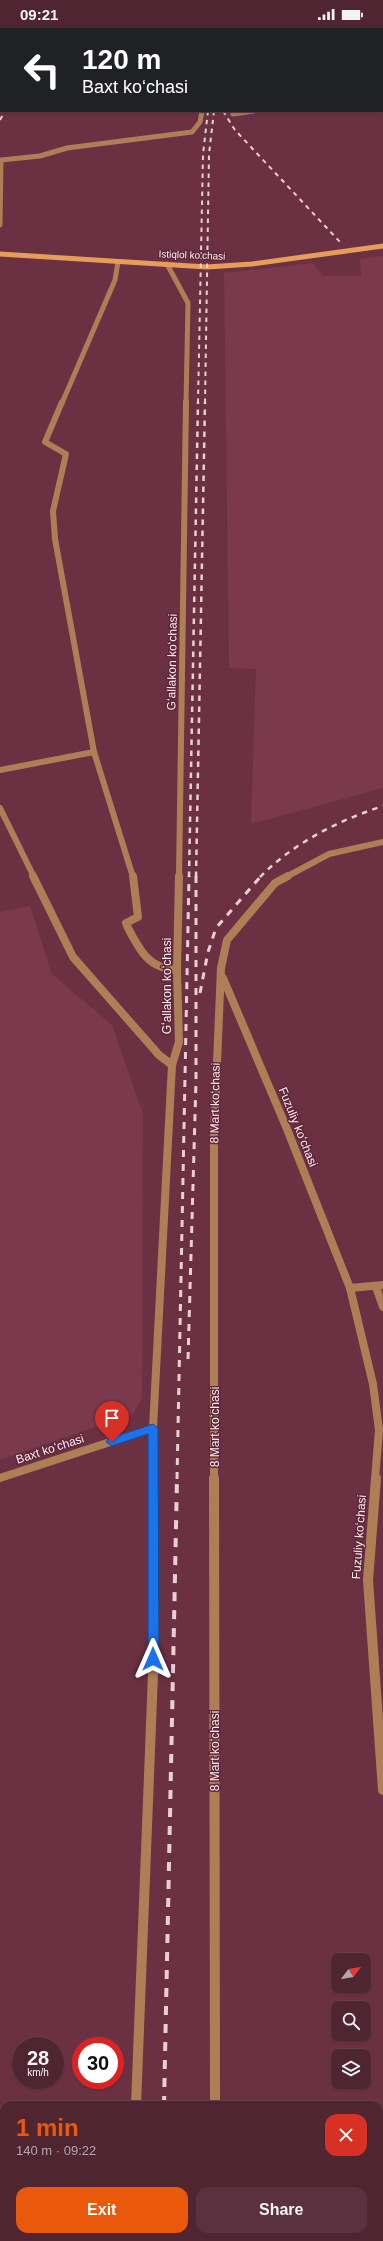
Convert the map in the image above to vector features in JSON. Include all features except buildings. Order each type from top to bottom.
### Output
[{"type":"main road","name":"Istiqlol ko'chasi","points":[[0,254],[118,262],[232,266],[383,246]]},
{"type":"street","points":[[0,226],[1,160],[40,156],[67,148],[192,132],[200,122],[202,112]]},
{"type":"street","points":[[234,112],[233,114],[247,112]]},
{"type":"street","points":[[118,262],[115,280],[45,442],[62,450],[66,454],[53,511],[55,539],[94,752],[133,877],[138,917],[127,921],[127,926],[151,964],[162,969],[177,970]]},
{"type":"street","name":"Gʻallakon koʻchasi","points":[[136,2101],[153,1674],[153,1428],[172,1065],[179,1042],[177,970],[188,303],[167,264]]},
{"type":"street","points":[[0,770],[94,752]]},
{"type":"street","points":[[0,808],[73,957],[159,1055],[172,1065]]},
{"type":"street","name":"8 Mart koʻchasi","points":[[215,2101],[214,1134],[215,1082],[222,976],[221,968],[227,940],[275,884],[329,854],[383,842]]},
{"type":"street","name":"Fuzuliy koʻchasi","points":[[222,976],[287,1129],[350,1288],[373,1384],[379,1430],[368,1580],[383,1790]]},
{"type":"street","points":[[350,1288],[379,1286],[383,1307]]},
{"type":"street","name":"Baxt koʻchasi","points":[[0,1478],[153,1428]]},
{"type":"shaded area","points":[[383,256],[383,788],[251,824],[256,669],[229,668],[224,273],[313,263],[323,276],[361,276],[360,259]]},
{"type":"shaded area","points":[[30,906],[52,974],[112,1025],[143,1114],[142,1398],[133,1414],[0,1460],[0,912]]},
{"type":"railway","points":[[0,120],[4,112]]},
{"type":"railway","points":[[198,403],[203,154],[208,112]]},
{"type":"railway","points":[[205,403],[209,154],[214,112]]},
{"type":"railway","points":[[224,112],[235,130],[340,242]]},
{"type":"railway","points":[[189,877],[198,402]]},
{"type":"railway","points":[[196,877],[205,402]]},
{"type":"railway","points":[[261,876],[287,854],[317,834],[349,819],[383,806]]},
{"type":"railway","points":[[177,1479],[189,876]]},
{"type":"railway","points":[[200,993],[208,952],[216,928],[261,876]]},
{"type":"railway","points":[[188,1359],[196,1081],[196,877]]},
{"type":"railway","points":[[164,2101],[177,1478]]},
{"type":"route","points":[[112,1442],[153,1428],[153,1659]]}]
